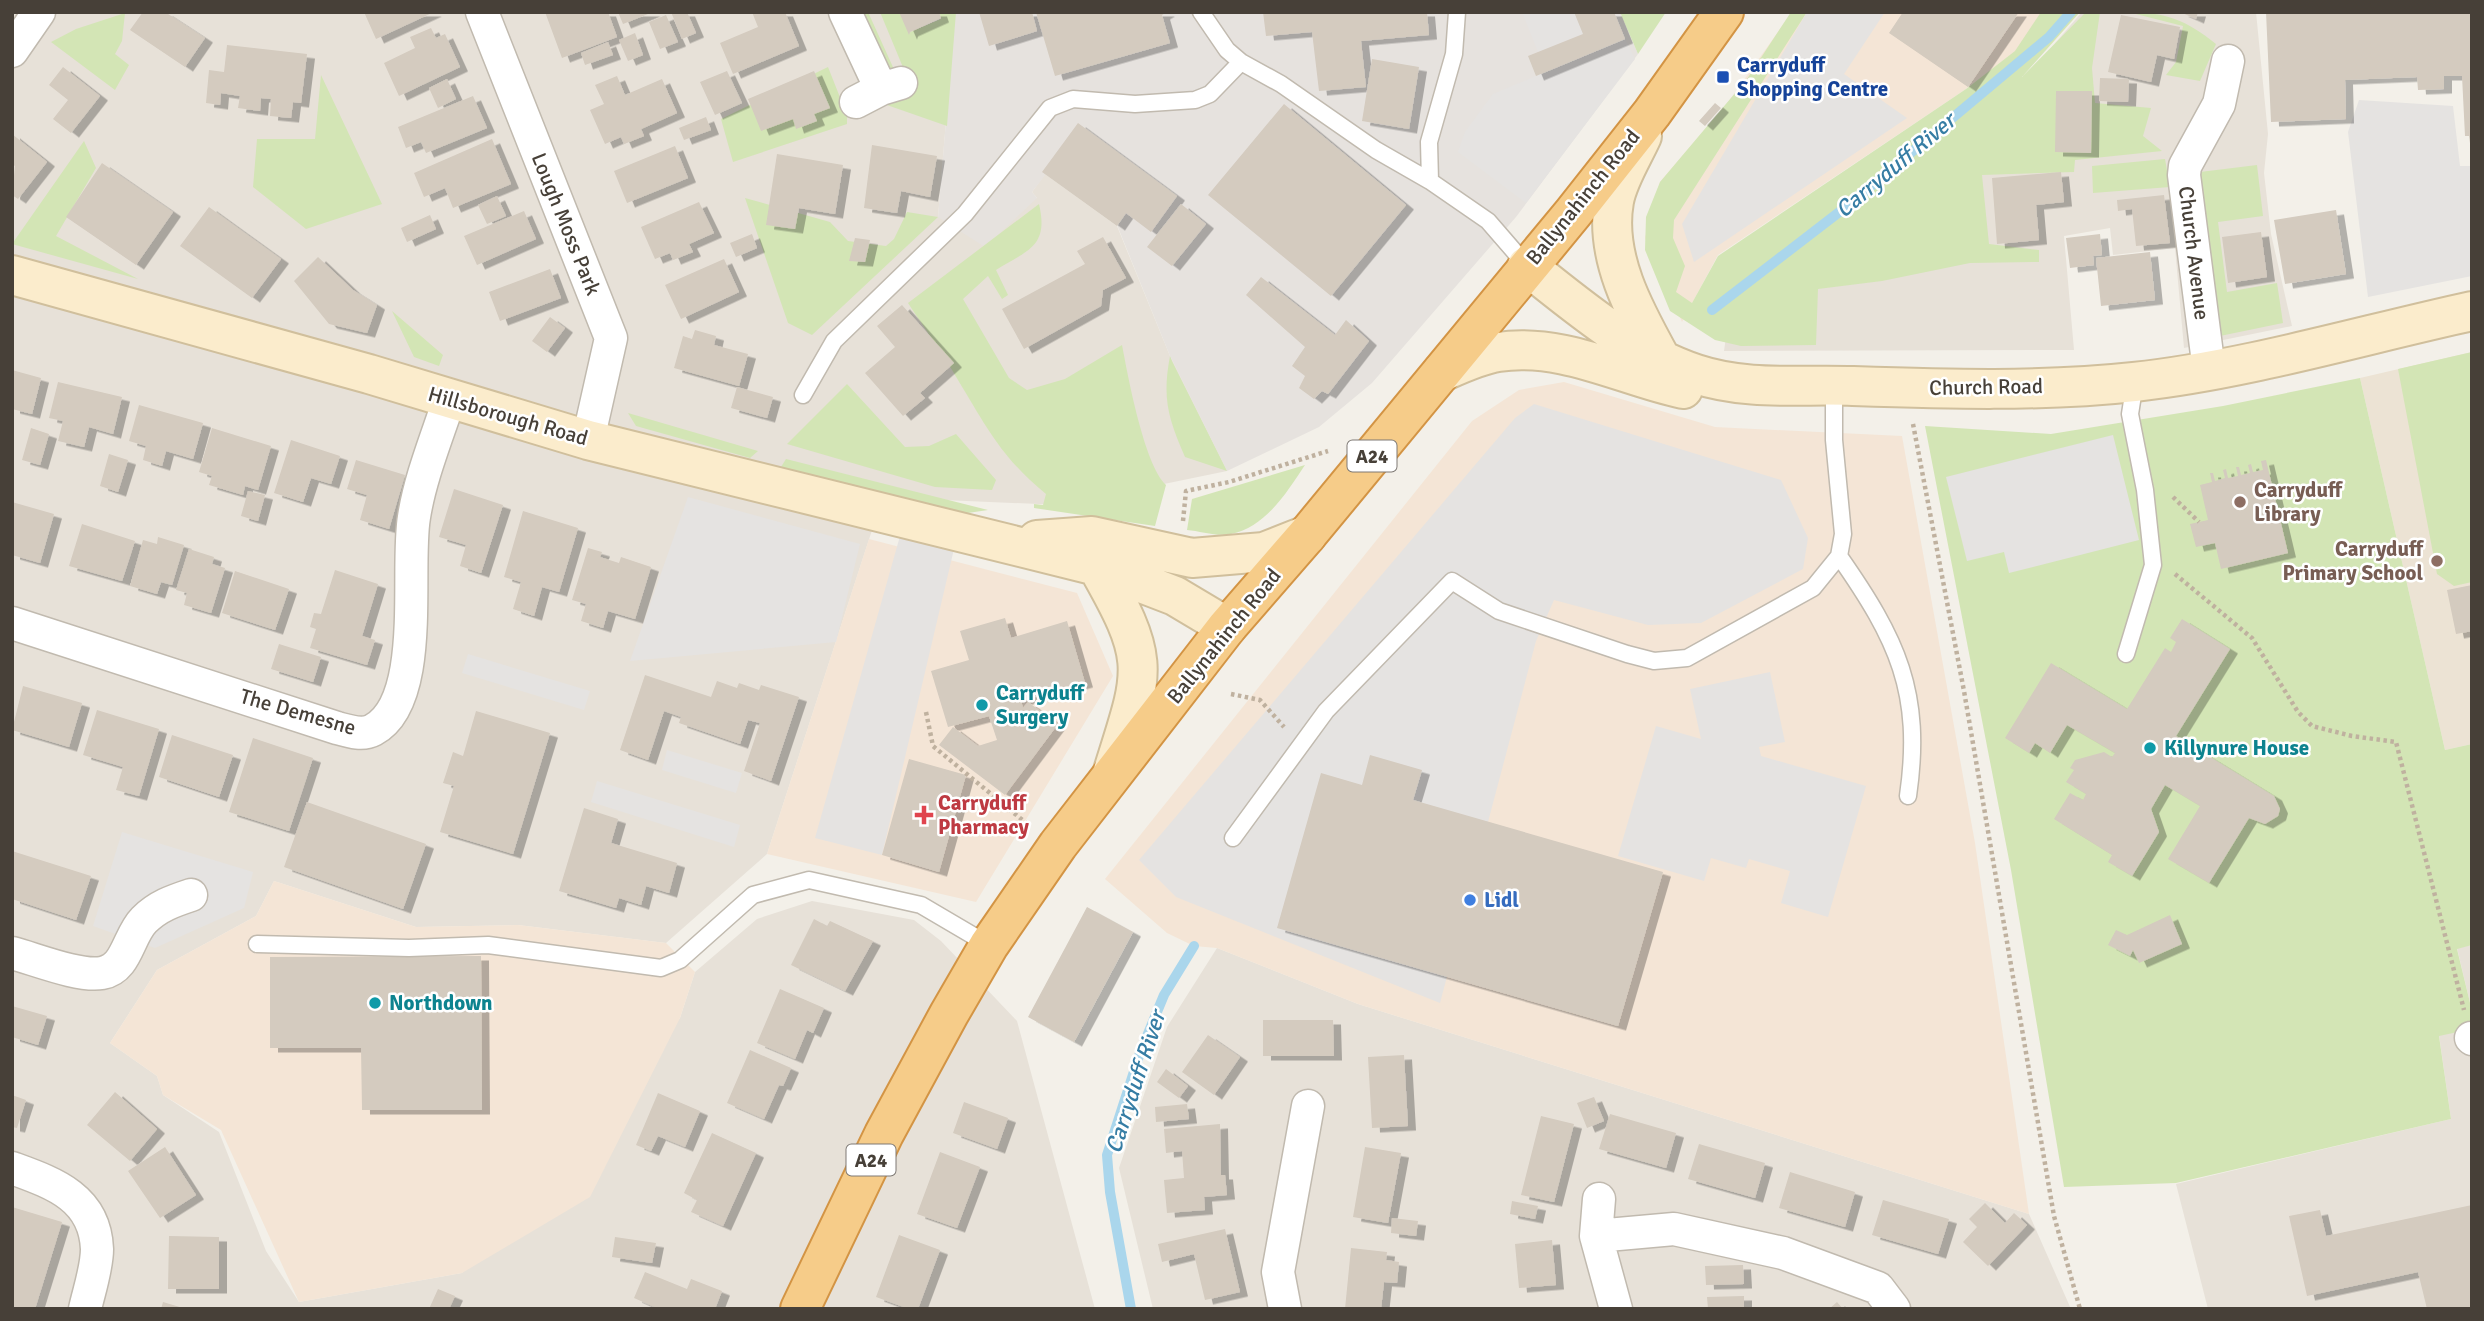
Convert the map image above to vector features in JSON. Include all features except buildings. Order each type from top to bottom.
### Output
[{"type":"highway","name":"Ballynahinch Road","points":[[800,1309],[884,1134],[989,945],[1113,771],[1189,680],[1227,627],[1442,372],[1652,113],[1724,12]]},
{"type":"main road","points":[[1652,113],[1615,200],[1613,238],[1620,269],[1636,314],[1661,359]]},
{"type":"main road","name":"Church Road","points":[[1527,266],[1612,331],[1661,359],[1695,374],[1738,385],[1908,388],[2135,382],[2209,370],[2472,311]]},
{"type":"main road","name":"Hillsborough Road","points":[[12,275],[369,374],[588,440],[1097,566],[1175,596],[1227,627]]},
{"type":"main road","points":[[1442,372],[1497,352],[1524,350],[1585,360],[1682,389],[1738,385]]},
{"type":"main road","name":"Hillsborough Road","points":[[1007,543],[1092,536],[1192,558],[1264,552],[1307,535]]},
{"type":"main road","points":[[1097,566],[1126,619],[1140,661],[1138,690],[1113,771]]},
{"type":"street","points":[[12,51],[38,12]]},
{"type":"street","name":"Lough Moss Park","points":[[482,12],[611,338],[588,440]]},
{"type":"street","points":[[845,12],[879,91]]},
{"type":"street","name":"Church Avenue","points":[[2209,370],[2184,175],[2185,166],[2219,104],[2228,61]]},
{"type":"street","name":"The Demesne","points":[[12,623],[337,728],[356,733],[372,731],[388,717],[406,673],[411,636],[410,562],[414,516],[449,400]]},
{"type":"street","points":[[12,953],[75,971],[102,974],[117,967],[141,922],[161,906],[191,895]]},
{"type":"street","points":[[1284,1309],[1278,1272],[1308,1106]]},
{"type":"street","points":[[12,1168],[50,1181],[74,1195],[88,1219],[97,1249],[85,1309]]},
{"type":"street","points":[[1599,1199],[1597,1236],[1616,1309]]},
{"type":"street","points":[[1597,1236],[1674,1229],[1783,1253],[1878,1288],[1894,1309]]},
{"type":"lane","points":[[1201,12],[1227,50],[1241,62],[1281,83],[1376,150],[1430,181],[1488,221],[1527,266]]},
{"type":"lane","points":[[1430,181],[1429,142],[1454,54],[1457,12]]},
{"type":"lane","points":[[803,395],[834,341],[965,214],[1050,108],[1073,99],[1135,104],[1195,100],[1210,94],[1241,62]]},
{"type":"lane","points":[[2126,654],[2153,565],[2145,490],[2130,414],[2135,382]]},
{"type":"lane","points":[[1233,838],[1326,711],[1452,581],[1499,611],[1654,661],[1688,658],[1813,588],[1839,556],[1843,534],[1834,440],[1834,385]]},
{"type":"lane","points":[[1839,556],[1875,607],[1891,637],[1911,705],[1914,758],[1908,796]]},
{"type":"lane","points":[[257,944],[409,948],[488,945],[661,968],[680,960],[753,895],[809,880],[921,905],[989,945]]},
{"type":"path","points":[[1911,416],[1964,691],[2054,1216],[2080,1309]]},
{"type":"path","points":[[1182,525],[1186,491],[1228,482],[1328,451]]},
{"type":"path","points":[[2173,497],[2199,522]]},
{"type":"path","points":[[2172,570],[2179,580],[2252,638],[2298,712],[2312,726],[2396,743],[2471,1039]]},
{"type":"path","points":[[1231,694],[1260,700],[1301,745]]},
{"type":"path","points":[[926,712],[933,746],[1027,823]]},
{"type":"shaded area","points":[[12,12],[955,12],[938,217],[1037,198],[1032,192],[1045,174],[1117,226],[1170,356],[1227,471],[1062,505],[944,500],[886,487],[767,854],[666,943],[518,925],[416,927],[274,881],[256,916],[157,970],[110,1043],[157,1076],[163,1095],[219,1132],[266,1251],[299,1302],[462,1273],[680,1018],[695,972],[757,919],[812,901],[914,920],[941,941],[1017,1021],[1095,1309],[12,1309]]},
{"type":"shaded area","points":[[955,12],[1620,12],[1638,54],[1516,217],[1372,383],[1319,427],[1227,471],[1170,356],[1117,225],[1046,174],[1032,192],[1037,198],[985,247],[938,217]]},
{"type":"shaded area","points":[[1522,12],[1574,12],[1583,34],[1538,52]]},
{"type":"shaded area","points":[[1792,12],[2043,12],[2016,51],[1966,89],[1718,255],[1682,322],[1645,238],[1660,182],[1729,101]]},
{"type":"shaded area","points":[[1807,12],[1885,12],[1844,74],[1907,118],[1694,262],[1682,224]]},
{"type":"shaded area","points":[[2082,12],[2256,12],[2268,134],[2264,173],[2271,234],[2292,326],[2184,348],[2175,248],[2113,255],[2110,228],[2064,236],[2074,350],[1724,351],[1729,316],[1992,107],[2032,70]]},
{"type":"shaded area","points":[[1625,39],[1635,59],[1526,203],[1458,152],[1465,132],[1493,94]]},
{"type":"shaded area","points":[[2359,100],[2453,106],[2460,166],[2472,166],[2472,276],[2368,297],[2348,132]]},
{"type":"shaded area","name":"Carryduff Primary School","points":[[2472,352],[2472,744],[2445,750],[2360,378]]},
{"type":"shaded area","points":[[1564,382],[1715,427],[1902,436],[1975,843],[2029,1214],[1358,1004],[1217,948],[1194,946],[1167,933],[1105,879],[1472,421],[1519,390]]},
{"type":"shaded area","points":[[1534,404],[1781,480],[1808,538],[1803,569],[1701,623],[1648,625],[1554,600],[1536,641],[1440,1003],[1176,897],[1139,860],[1515,418]]},
{"type":"shaded area","points":[[2113,435],[2139,540],[2009,573],[2004,552],[1967,561],[1946,477]]},
{"type":"shaded area","points":[[688,497],[860,544],[836,642],[630,661]]},
{"type":"shaded area","points":[[900,536],[954,549],[882,855],[815,838]]},
{"type":"shaded area","points":[[869,539],[1077,593],[1113,676],[976,902],[767,854]]},
{"type":"shaded area","points":[[468,654],[590,691],[584,710],[462,673]]},
{"type":"shaded area","points":[[1770,672],[1785,742],[1759,747],[1761,756],[1866,786],[1828,917],[1781,903],[1790,871],[1749,859],[1746,868],[1711,858],[1704,881],[1618,856],[1656,726],[1701,739],[1690,689]]},
{"type":"shaded area","points":[[667,750],[742,773],[736,793],[662,770]]},
{"type":"shaded area","points":[[597,781],[740,825],[734,847],[591,802]]},
{"type":"shaded area","points":[[122,832],[253,872],[244,908],[155,948],[93,926]]},
{"type":"shaded area","points":[[274,881],[416,927],[518,925],[666,943],[695,972],[680,1018],[590,1197],[462,1273],[299,1302],[221,1130],[163,1095],[157,1076],[110,1043],[157,970],[256,916]]},
{"type":"shaded area","points":[[2472,945],[2472,1011],[2457,948]]},
{"type":"shaded area","points":[[1217,948],[1358,1004],[2029,1214],[2071,1309],[1153,1309],[1119,1168],[1167,1027]]},
{"type":"shaded area","points":[[2472,1029],[2472,1309],[2208,1309],[2176,1184],[2451,1119],[2439,1035]]},
{"type":"green space","points":[[856,12],[868,12],[897,76],[886,79]]},
{"type":"green space","points":[[880,12],[900,12],[910,32],[941,19],[939,12],[956,12],[947,126],[884,104],[912,89]]},
{"type":"green space","points":[[1620,12],[1666,12],[1638,54]]},
{"type":"green space","points":[[1791,12],[1807,12],[1674,220],[1673,238],[1685,266],[1676,292],[1692,303],[1718,256],[1966,89],[2015,51],[2041,12],[2080,12],[2022,77],[2086,12],[2100,12],[2092,68],[2095,103],[2151,108],[2143,136],[2162,151],[2075,160],[2074,172],[1982,175],[1989,244],[2039,250],[2039,262],[1970,263],[1882,281],[1818,289],[1816,345],[1741,346],[1715,340],[1670,311],[1645,250],[1646,217],[1660,182],[1747,79]]},
{"type":"green space","points":[[2128,12],[2175,19],[2216,44],[2200,81],[2166,75],[2176,62],[2183,26]]},
{"type":"green space","points":[[125,13],[122,41],[115,54],[129,65],[115,90],[51,42],[76,29]]},
{"type":"green space","points":[[828,67],[847,115],[847,124],[733,162],[721,119]]},
{"type":"green space","points":[[321,75],[382,204],[306,229],[253,187],[257,139],[315,139]]},
{"type":"green space","points":[[84,141],[96,168],[56,236],[138,279],[12,244]]},
{"type":"green space","points":[[2165,159],[2170,187],[2093,193],[2092,166]]},
{"type":"green space","points":[[2257,165],[2263,216],[2218,222],[2227,292],[2277,283],[2283,323],[2220,336],[2200,172]]},
{"type":"green space","points":[[745,198],[830,222],[848,241],[886,246],[894,239],[907,212],[938,217],[812,335],[788,323]]},
{"type":"green space","points":[[1039,204],[1041,230],[1038,239],[1026,252],[996,270],[1008,295],[1002,299],[988,276],[963,299],[1009,378],[1027,390],[1065,379],[1122,345],[1144,440],[1158,474],[1166,485],[1155,526],[1034,508],[1034,504],[1043,505],[1046,494],[1018,468],[996,442],[908,303]]},
{"type":"green space","points":[[392,311],[443,355],[439,366],[414,357]]},
{"type":"green space","points":[[2472,352],[2472,582],[2454,586],[2437,574],[2398,369]]},
{"type":"green space","points":[[1170,356],[1227,471],[1185,457],[1168,408]]},
{"type":"green space","points":[[2360,378],[2445,750],[2472,744],[2472,945],[2457,949],[2472,1011],[2472,1029],[2439,1036],[2451,1119],[2176,1183],[2064,1187],[2011,870],[1925,426],[2051,434],[2223,406]]},
{"type":"green space","points":[[847,384],[905,447],[929,446],[956,434],[996,480],[992,490],[935,487],[787,444]]},
{"type":"green space","points":[[628,413],[758,451],[750,458],[636,426]]},
{"type":"green space","points":[[786,459],[988,510],[961,514],[781,467]]},
{"type":"green space","points":[[1305,465],[1274,507],[1255,524],[1226,535],[1187,530],[1192,499]]},
{"type":"waterway","name":"Carryduff River","points":[[1712,310],[1851,203],[2049,37],[2071,12]]},
{"type":"waterway","name":"Carryduff River","points":[[1131,1309],[1110,1192],[1107,1155],[1140,1053],[1164,995],[1194,946]]},
{"type":"place","name":"Carryduff Shopping Centre","points":[[1723,77]]},
{"type":"place","name":"Carryduff Library","points":[[2240,502]]},
{"type":"place","name":"Carryduff Primary School","points":[[2437,561]]},
{"type":"place","name":"Carryduff Surgery","points":[[982,705]]},
{"type":"place","name":"Killynure House","points":[[2150,748]]},
{"type":"place","name":"Carryduff Pharmacy","points":[[924,815]]},
{"type":"place","name":"Lidl","points":[[1470,900]]},
{"type":"place","name":"Northdown","points":[[375,1003]]}]
